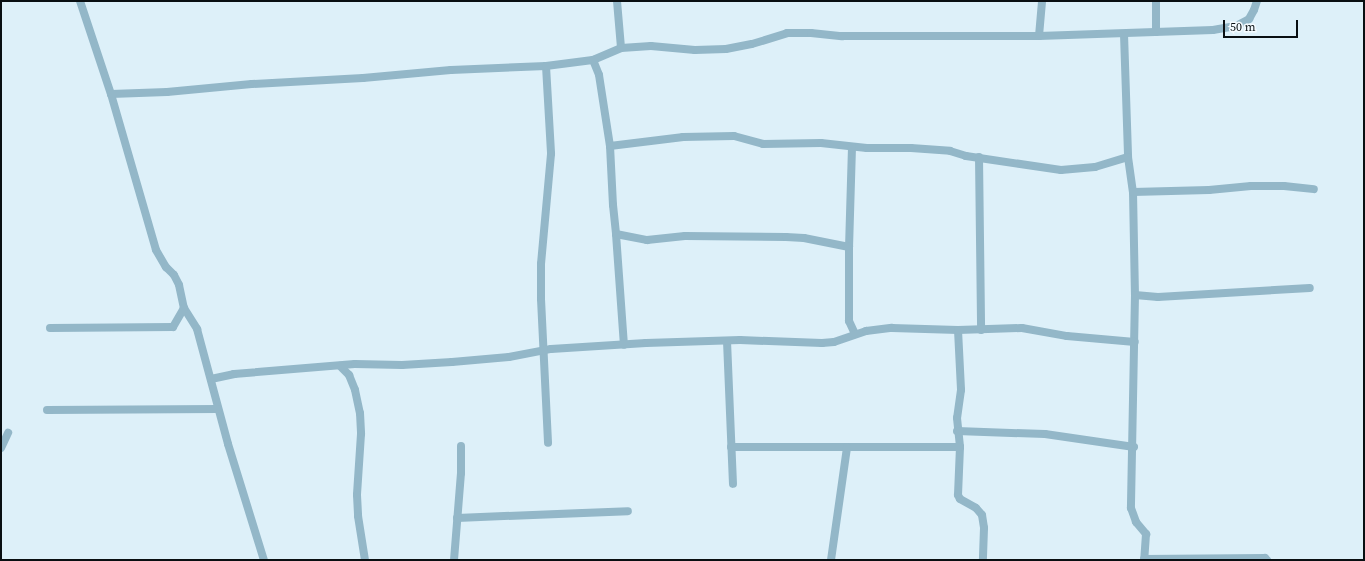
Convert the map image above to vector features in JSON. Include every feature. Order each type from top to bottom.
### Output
[{"type":"street","points":[[80,1],[111,94],[156,250],[179,285],[184,308],[197,329],[218,409],[264,560]]},
{"type":"street","points":[[617,1],[622,48]]},
{"type":"street","points":[[1039,36],[1042,1]]},
{"type":"street","points":[[1156,1],[1156,32]]},
{"type":"street","points":[[111,94],[167,92],[252,84],[363,78],[451,70],[546,66],[593,60],[622,48],[651,46],[695,50],[726,49],[752,44],[787,33],[811,33],[842,36],[1039,36],[1213,30],[1236,26],[1249,19],[1257,1]]},
{"type":"street","points":[[1124,34],[1128,156],[1133,192],[1135,295],[1134,447],[1131,508],[1136,522],[1146,534],[1144,560],[1265,558],[1267,560]]},
{"type":"street","points":[[593,60],[599,75],[610,146],[624,345]]},
{"type":"street","points":[[546,66],[551,154],[541,264],[548,443]]},
{"type":"street","points":[[610,146],[683,137],[734,136],[763,144],[821,143],[852,147],[926,149],[1061,170],[1095,166],[1128,156]]},
{"type":"street","points":[[852,147],[849,247],[849,321],[855,334]]},
{"type":"street","points":[[979,157],[982,330]]},
{"type":"street","points":[[1133,192],[1209,190],[1251,186],[1284,186],[1314,189]]},
{"type":"street","points":[[616,234],[647,240],[685,236],[804,238],[849,247]]},
{"type":"street","points":[[1135,295],[1158,297],[1310,288]]},
{"type":"street","points":[[50,328],[173,327],[184,308]]},
{"type":"street","points":[[211,379],[234,374],[355,364],[402,365],[452,362],[509,357],[544,351],[674,341],[822,343],[834,342],[855,334],[892,328],[958,330],[1022,328],[1067,336],[1135,342]]},
{"type":"street","points":[[958,330],[960,390],[957,431],[960,447],[958,495],[960,499],[976,508],[982,515],[984,528],[983,560]]},
{"type":"street","points":[[727,341],[734,484]]},
{"type":"street","points":[[340,366],[349,375],[355,390],[360,413],[361,434],[357,495],[358,516],[365,560]]},
{"type":"street","points":[[47,410],[218,409]]},
{"type":"street","points":[[957,431],[1045,434],[1134,447]]},
{"type":"street","points":[[1,448],[8,433]]},
{"type":"street","points":[[454,560],[458,518],[461,446]]},
{"type":"street","points":[[732,447],[960,447]]},
{"type":"street","points":[[831,560],[847,447]]},
{"type":"street","points":[[458,518],[628,511]]}]
